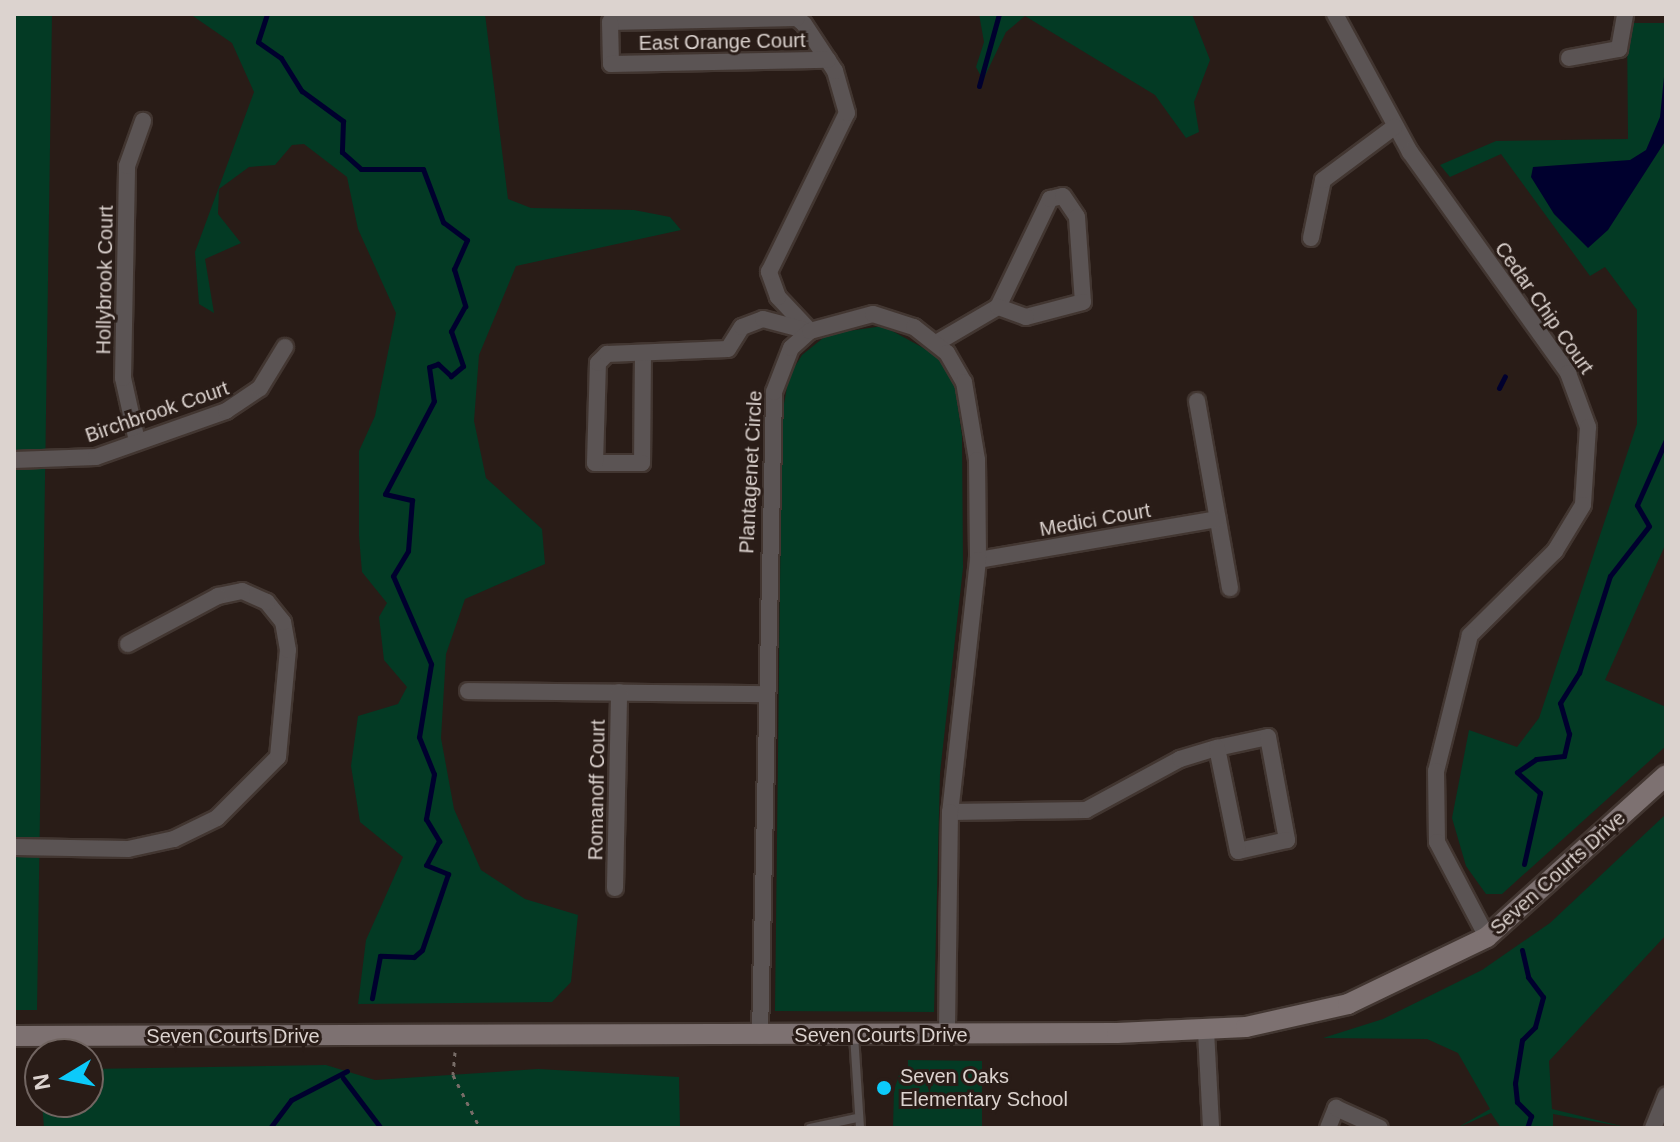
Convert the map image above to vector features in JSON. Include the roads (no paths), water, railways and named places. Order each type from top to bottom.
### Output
[{"type":"street","name":"Cedar Chip Court","points":[[1335,14],[1394,127],[1568,373],[1590,437],[1588,483],[1566,537],[1479,622],[1463,650],[1436,771],[1437,842],[1487,937]]},
{"type":"street","points":[[1569,58],[1619,49],[1625,14]]},
{"type":"street","name":"East Orange Court","points":[[810,331],[778,297],[769,272],[847,113],[828,60],[797,18],[610,22],[611,64],[828,60]]},
{"type":"street","name":"Hollybrook Court","points":[[137,441],[123,378],[127,166],[143,121]]},
{"type":"street","points":[[1311,238],[1323,180],[1394,127]]},
{"type":"street","points":[[938,342],[998,307],[1050,199],[1063,196],[1077,217],[1083,302],[1026,317],[998,307]]},
{"type":"street","points":[[643,353],[642,463],[595,463],[598,363],[607,354],[728,349],[742,327],[763,319],[810,331],[873,314],[938,342],[969,402],[978,560],[950,812],[947,1034]]},
{"type":"street","name":"Plantagenet Circle","points":[[760,1036],[764,694],[774,392],[791,348],[810,331]]},
{"type":"street","name":"Birchbrook Court","points":[[14,460],[96,457],[239,405],[285,347]]},
{"type":"street","points":[[1197,401],[1230,588]]},
{"type":"street","name":"Medici Court","points":[[978,560],[1218,519]]},
{"type":"street","points":[[14,847],[128,849],[174,839],[217,818],[278,757],[288,650],[283,622],[267,602],[242,591],[218,596],[128,644]]},
{"type":"street","name":"Romanoff Court","points":[[468,691],[764,694]]},
{"type":"street","name":"Romanoff Court","points":[[615,888],[619,692]]},
{"type":"street","points":[[950,812],[1086,810],[1180,759],[1217,748],[1268,737],[1287,840],[1238,851],[1217,748]]},
{"type":"street","name":"Seven Courts Drive","points":[[14,1036],[760,1036],[1206,1031],[1348,1004],[1487,937],[1666,775]]},
{"type":"street","points":[[1206,1031],[1211,1128]]},
{"type":"street","points":[[1653,1128],[1666,1095]]},
{"type":"street","points":[[1328,1128],[1336,1108],[1380,1128]]},
{"type":"lane","points":[[854,1034],[860,1128]]},
{"type":"lane","points":[[810,1128],[857,1118]]},
{"type":"water","points":[[1666,57],[1666,140],[1608,230],[1588,248],[1554,214],[1531,177],[1533,167],[1630,160],[1646,150],[1660,117]]},
{"type":"waterway","points":[[267,14],[258,42],[281,58],[302,91],[343,121],[342,152],[361,169],[423,169],[443,222],[467,240],[454,269],[465,306],[451,331],[463,366],[451,376],[438,364],[429,367],[434,401],[385,494],[412,500],[408,551],[393,576],[431,664],[419,737],[434,774],[426,819],[439,841],[426,865],[448,874],[422,950],[414,957],[380,956],[372,998]]},
{"type":"waterway","points":[[979,86],[999,14]]},
{"type":"waterway","points":[[1499,388],[1505,376]]},
{"type":"waterway","points":[[1524,864],[1540,793],[1517,772],[1536,759],[1564,756],[1569,734],[1560,703],[1579,673],[1610,576],[1649,526],[1637,505],[1666,440]]},
{"type":"waterway","points":[[1522,950],[1528,977],[1543,997],[1535,1027],[1522,1040],[1515,1083],[1517,1102],[1531,1116],[1527,1128]]},
{"type":"waterway","points":[[270,1128],[291,1100],[347,1071]]},
{"type":"waterway","points":[[343,1078],[381,1128]]},
{"type":"place","name":"Seven Oaks Elementary School","points":[[884,1088]]}]
